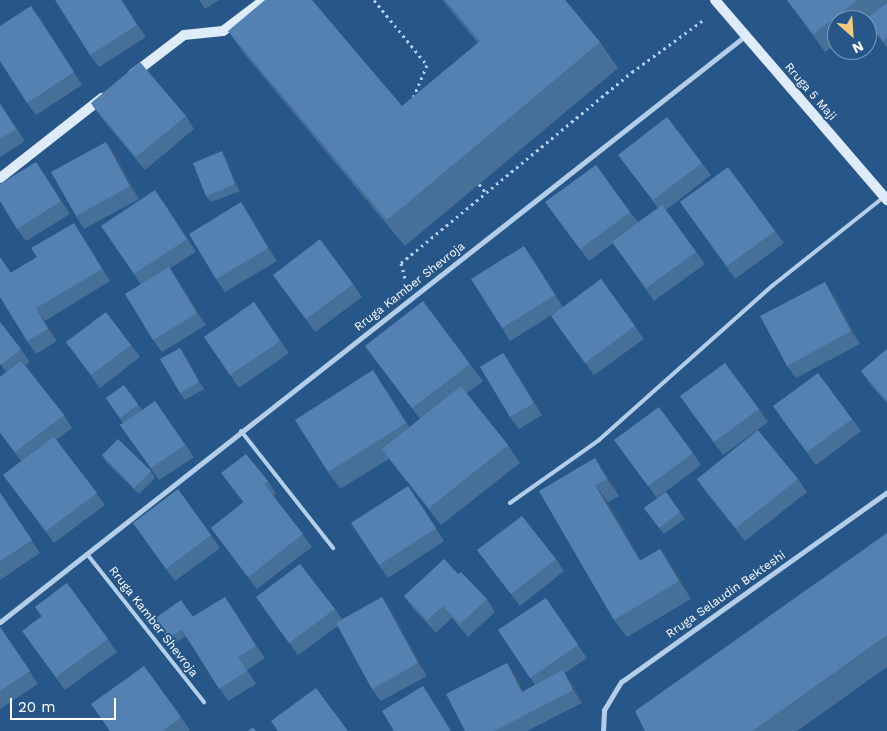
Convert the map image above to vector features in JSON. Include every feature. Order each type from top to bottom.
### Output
[{"type":"street","points":[[0,178],[184,35],[223,31],[264,0]]},
{"type":"street","name":"Rruga 5 Maji","points":[[718,4],[886,198]]},
{"type":"street","name":"Rruga Kamber Shevroja","points":[[0,622],[745,36]]},
{"type":"street","name":"Rruga Selaudin Bekteshi","points":[[603,731],[604,710],[621,682],[887,492]]},
{"type":"lane","points":[[510,503],[599,440],[772,286],[886,198]]},
{"type":"lane","points":[[242,431],[333,548]]},
{"type":"lane","name":"Rruga Kamber Shevroja","points":[[87,554],[204,702]]},
{"type":"path","points":[[374,0],[428,65],[411,102],[417,110]]},
{"type":"path","points":[[410,300],[401,263],[632,72],[718,4]]},
{"type":"path","points":[[479,184],[486,193]]},
{"type":"building","points":[[55,0],[121,0],[137,25],[90,55]]},
{"type":"building","points":[[265,0],[312,0],[402,106],[480,41],[445,0],[565,0],[600,42],[387,220],[228,31]]},
{"type":"building","points":[[787,0],[858,0],[845,10],[827,10],[827,23],[813,34]]},
{"type":"building","points":[[887,3],[887,38],[883,41],[877,33],[877,11]]},
{"type":"building","points":[[31,6],[74,72],[27,103],[0,61],[0,26]]},
{"type":"building","points":[[140,62],[186,116],[136,157],[91,103]]},
{"type":"building","points":[[0,104],[16,129],[0,139]]},
{"type":"building","points":[[667,117],[702,163],[653,200],[618,155]]},
{"type":"building","points":[[106,142],[130,186],[76,216],[51,172]]},
{"type":"building","points":[[222,151],[235,184],[206,196],[193,163]]},
{"type":"building","points":[[36,162],[61,201],[17,229],[0,201],[0,184]]},
{"type":"building","points":[[596,165],[630,212],[580,249],[545,202]]},
{"type":"building","points":[[728,167],[775,231],[727,266],[680,202]]},
{"type":"building","points":[[155,190],[187,239],[134,274],[101,226]]},
{"type":"building","points":[[241,202],[268,248],[216,279],[189,234]]},
{"type":"building","points":[[662,205],[696,252],[646,288],[612,242]]},
{"type":"building","points":[[74,223],[102,269],[36,308],[48,329],[27,341],[0,297],[0,279],[37,257],[31,248]]},
{"type":"building","points":[[320,239],[353,284],[306,319],[273,275]]},
{"type":"building","points":[[524,246],[555,295],[502,328],[471,279]]},
{"type":"building","points":[[0,257],[11,273],[0,279]]},
{"type":"building","points":[[169,267],[197,313],[153,340],[125,294]]},
{"type":"building","points":[[601,279],[635,326],[585,363],[551,316]]},
{"type":"building","points":[[825,282],[851,331],[787,366],[760,316]]},
{"type":"building","points":[[423,301],[470,364],[412,408],[365,346]]},
{"type":"building","points":[[254,302],[280,341],[230,375],[204,337]]},
{"type":"building","points":[[106,312],[131,345],[91,375],[66,342]]},
{"type":"building","points":[[0,322],[21,349],[1,365],[0,363]]},
{"type":"building","points":[[180,348],[199,382],[180,393],[160,359]]},
{"type":"building","points":[[887,349],[887,401],[861,371]]},
{"type":"building","points":[[503,353],[534,403],[510,417],[480,367]]},
{"type":"building","points":[[21,361],[64,415],[15,452],[0,432],[0,377]]},
{"type":"building","points":[[725,363],[759,409],[714,442],[680,396]]},
{"type":"building","points":[[373,370],[406,423],[328,472],[295,420]]},
{"type":"building","points":[[818,373],[852,419],[807,452],[773,406]]},
{"type":"building","points":[[124,385],[138,405],[120,418],[106,398]]},
{"type":"building","points":[[461,386],[508,445],[429,508],[382,449]]},
{"type":"building","points":[[155,401],[185,445],[151,468],[120,425]]},
{"type":"building","points":[[659,407],[693,453],[648,486],[614,440]]},
{"type":"building","points":[[758,430],[798,479],[736,528],[697,479]]},
{"type":"building","points":[[54,437],[97,493],[46,531],[3,475]]},
{"type":"building","points":[[118,439],[151,471],[134,488],[102,455]]},
{"type":"building","points":[[246,454],[268,481],[264,484],[303,534],[248,577],[211,528],[244,502],[221,473]]},
{"type":"building","points":[[595,458],[607,479],[595,485],[640,561],[660,549],[679,581],[614,620],[539,491]]},
{"type":"building","points":[[408,486],[436,528],[379,565],[351,523]]},
{"type":"building","points":[[178,489],[211,535],[166,569],[133,523]]},
{"type":"building","points":[[666,492],[680,512],[659,528],[644,508]]},
{"type":"building","points":[[0,493],[32,540],[0,561]]},
{"type":"building","points":[[522,516],[556,559],[511,594],[477,550]]},
{"type":"building","points":[[887,533],[887,635],[752,731],[645,731],[635,711]]},
{"type":"building","points":[[444,559],[458,574],[461,572],[487,599],[460,624],[443,606],[427,620],[404,596]]},
{"type":"building","points":[[300,564],[335,609],[289,643],[256,597]]},
{"type":"building","points":[[67,583],[108,639],[56,677],[22,631],[42,616],[35,607]]},
{"type":"building","points":[[225,597],[256,646],[238,657],[247,671],[219,689],[179,625]]},
{"type":"building","points":[[382,597],[418,663],[372,689],[336,623]]},
{"type":"building","points":[[546,598],[578,645],[530,678],[498,630]]},
{"type":"building","points":[[181,600],[193,617],[179,625],[182,629],[168,639],[154,619]]},
{"type":"building","points":[[0,627],[30,671],[0,691]]},
{"type":"building","points":[[507,663],[522,692],[563,670],[573,690],[494,731],[465,731],[446,694]]},
{"type":"building","points":[[144,666],[181,717],[162,731],[110,731],[91,704]]},
{"type":"building","points":[[423,686],[451,731],[394,731],[382,711]]},
{"type":"building","points":[[316,688],[348,731],[278,731],[271,721]]},
{"type":"building","points":[[253,727],[256,731],[248,731]]}]
